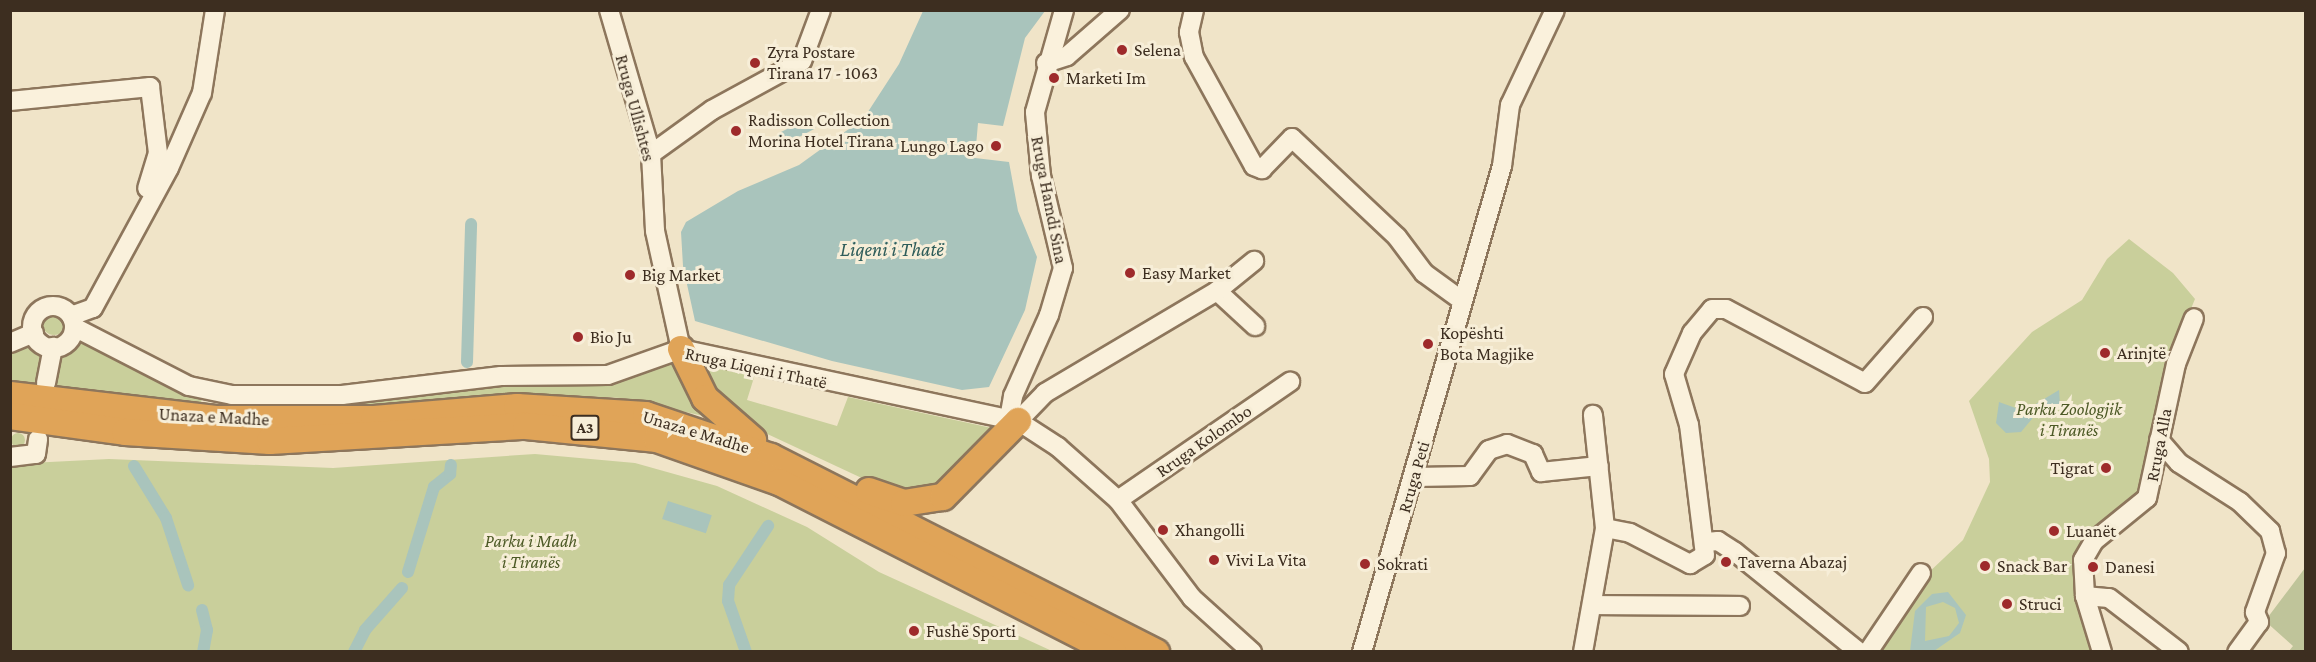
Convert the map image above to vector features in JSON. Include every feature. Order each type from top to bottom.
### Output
[{"type":"highway","points":[[681,349],[705,398],[767,454],[817,464],[893,501],[926,502],[952,491],[1013,420]]},
{"type":"highway","name":"Unaza e Madhe","points":[[10,395],[216,419],[374,419],[518,406],[590,408],[673,422],[767,454],[1156,651]]},
{"type":"highway","name":"Unaza e Madhe","points":[[10,416],[125,432],[260,441],[526,426],[657,439],[779,482],[1113,651]]},
{"type":"street","points":[[53,347],[68,342],[73,322],[93,308],[138,228],[202,93],[214,10]]},
{"type":"street","name":"Rruga Ullishtes","points":[[609,10],[651,154],[655,231],[681,349]]},
{"type":"street","points":[[651,154],[712,110],[802,61],[821,10]]},
{"type":"street","name":"Rruga Hamdi Sina","points":[[1013,420],[1013,396],[1049,315],[1063,268],[1035,139],[1046,63],[1064,10]]},
{"type":"street","points":[[1046,63],[1067,56],[1120,10]]},
{"type":"street","points":[[1194,10],[1189,32],[1194,57],[1254,166],[1262,169],[1292,138],[1397,237],[1424,273],[1461,300]]},
{"type":"street","name":"Rruga Peti","points":[[1362,651],[1415,477],[1461,300],[1502,166],[1510,105],[1555,10]]},
{"type":"street","points":[[10,101],[150,87],[158,153],[132,216],[138,228]]},
{"type":"street","points":[[1013,420],[1052,388],[1216,291],[1254,261]]},
{"type":"street","points":[[1216,291],[1255,326]]},
{"type":"street","points":[[1605,528],[1624,531],[1695,565],[1705,555],[1706,542],[1689,425],[1674,374],[1698,322],[1718,307],[1865,383],[1923,317]]},
{"type":"street","points":[[34,333],[35,316],[44,308],[63,308],[73,322]]},
{"type":"street","name":"Rruga Alla","points":[[2102,651],[2085,596],[2086,549],[2147,498],[2176,364],[2194,318]]},
{"type":"street","name":"Rruga Liqeni i Thatë","points":[[73,322],[189,386],[232,395],[342,395],[501,376],[608,375],[681,349],[1013,420],[1058,447],[1118,500],[1192,598],[1252,651]]},
{"type":"street","points":[[10,343],[34,333]]},
{"type":"street","points":[[34,333],[53,347]]},
{"type":"street","points":[[46,383],[53,347]]},
{"type":"street","name":"Rruga Kolombo","points":[[1118,500],[1290,382]]},
{"type":"street","points":[[1583,651],[1605,528],[1593,415]]},
{"type":"street","points":[[10,457],[36,454],[38,439]]},
{"type":"street","points":[[2159,440],[2179,463],[2240,502],[2270,531],[2276,553],[2255,612],[2259,622],[2237,651]]},
{"type":"street","points":[[1415,477],[1470,476],[1489,450],[1507,444],[1533,454],[1541,471],[1599,466]]},
{"type":"street","points":[[1706,542],[1718,541],[1736,552],[1859,651]]},
{"type":"street","points":[[1868,651],[1921,573]]},
{"type":"street","points":[[2085,596],[2109,598],[2179,651]]},
{"type":"street","points":[[1593,605],[1740,606]]},
{"type":"green space","name":"Parku Zoologjik i Tiranës","points":[[2129,239],[2173,273],[2195,299],[2168,364],[2148,475],[2135,502],[2085,544],[2098,651],[1877,652],[1925,576],[1963,540],[1990,482],[1989,459],[1969,401],[2032,332],[2082,300],[2107,259]]},
{"type":"green space","points":[[54,311],[63,314],[66,323],[63,332],[54,335],[45,332],[42,323],[45,314]]},
{"type":"green space","points":[[83,341],[202,396],[201,404],[11,382],[10,349],[32,345],[40,351],[37,382],[54,384],[62,355]]},
{"type":"green space","points":[[683,358],[756,371],[747,400],[837,426],[848,397],[1001,430],[956,484],[896,494],[750,426],[621,398],[521,393],[364,406],[364,400],[491,385],[614,382]]},
{"type":"green space","points":[[18,433],[23,435],[25,440],[23,445],[18,447],[13,445],[11,440],[13,435]]},
{"type":"green space","name":"Parku i Madh i Tiranës","points":[[535,454],[635,463],[717,486],[807,527],[879,572],[1052,651],[11,651],[10,464],[109,459],[333,468]]},
{"type":"green space","points":[[2305,568],[2305,651],[2289,651],[2293,646],[2265,621]]},
{"type":"water","name":"Liqeni i Thatë","points":[[923,11],[1045,11],[1025,38],[1003,126],[978,123],[975,158],[1009,162],[1018,211],[1037,257],[1025,310],[989,387],[962,390],[832,361],[695,321],[683,266],[681,232],[686,222],[738,191],[799,165],[864,118],[899,64]]},
{"type":"water","points":[[811,117],[816,128],[784,145],[775,143],[779,133]]},
{"type":"water","points":[[2059,390],[2060,404],[2036,414],[2021,432],[2006,433],[1996,423],[1999,402],[2024,411]]},
{"type":"water","points":[[668,501],[712,515],[706,533],[662,519]]},
{"type":"water","points":[[1948,592],[1966,615],[1960,633],[1934,651],[1910,651],[1915,611],[1932,594]],"holes":[[[1943,602],[1955,608],[1959,623],[1949,636],[1925,641],[1926,607]]]},
{"type":"waterway","points":[[467,362],[471,224]]},
{"type":"waterway","points":[[408,572],[434,487],[450,474],[451,465]]},
{"type":"waterway","points":[[134,466],[166,518],[188,585]]},
{"type":"waterway","points":[[746,652],[728,601],[729,585],[768,526]]},
{"type":"waterway","points":[[354,652],[365,630],[402,588]]},
{"type":"waterway","points":[[202,610],[207,630],[203,652]]},
{"type":"place","name":"Selena","points":[[1122,50]]},
{"type":"place","name":"Zyra Postare Tirana 17 - 1063","points":[[755,63]]},
{"type":"place","name":"Marketi Im","points":[[1054,78]]},
{"type":"place","name":"Radisson Collection Morina Hotel Tirana","points":[[736,131]]},
{"type":"place","name":"Lungo Lago","points":[[996,146]]},
{"type":"place","name":"Easy Market","points":[[1130,273]]},
{"type":"place","name":"Big Market","points":[[630,275]]},
{"type":"place","name":"Bio Ju","points":[[578,337]]},
{"type":"place","name":"Kopështi Bota Magjike","points":[[1428,344]]},
{"type":"place","name":"Arinjtë","points":[[2105,353]]},
{"type":"place","name":"Tigrat","points":[[2106,468]]},
{"type":"place","name":"Xhangolli","points":[[1163,530]]},
{"type":"place","name":"Luanët","points":[[2054,531]]},
{"type":"place","name":"Vivi La Vita","points":[[1214,560]]},
{"type":"place","name":"Taverna Abazaj","points":[[1726,562]]},
{"type":"place","name":"Sokrati","points":[[1365,564]]},
{"type":"place","name":"Snack Bar","points":[[1985,566]]},
{"type":"place","name":"Danesi","points":[[2093,567]]},
{"type":"place","name":"Struci","points":[[2007,604]]},
{"type":"place","name":"Fushë Sporti","points":[[914,631]]}]
